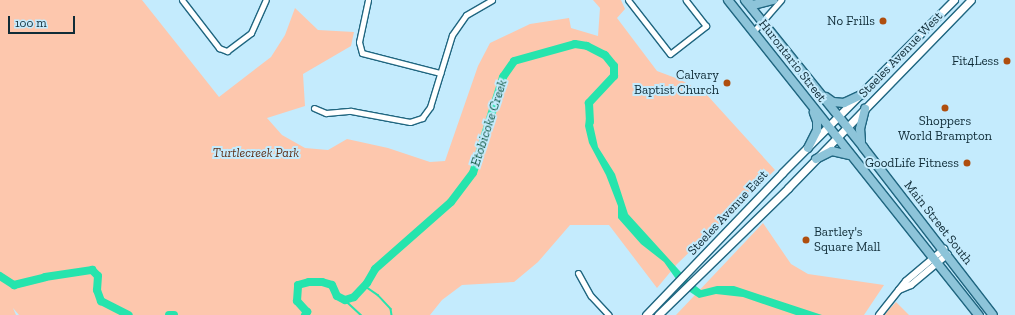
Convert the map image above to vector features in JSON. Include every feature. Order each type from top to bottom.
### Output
[{"type":"main road","name":"Hurontario Street","points":[[728,0],[837,138]]},
{"type":"main road","name":"Hurontario Street","points":[[745,0],[847,127]]},
{"type":"main road","points":[[745,0],[753,5],[773,0]]},
{"type":"main road","name":"Steeles Avenue West","points":[[828,127],[954,0]]},
{"type":"main road","name":"Steeles Avenue West","points":[[837,138],[971,0]]},
{"type":"main road","points":[[925,46],[925,35],[928,26]]},
{"type":"main road","points":[[819,92],[838,103],[850,101],[861,95]]},
{"type":"main road","points":[[808,148],[818,125],[809,103]]},
{"type":"main road","points":[[863,147],[860,129],[865,109]]},
{"type":"main road","name":"Steeles Avenue East","points":[[646,315],[828,127]]},
{"type":"main road","name":"Main Street South","points":[[847,127],[946,251],[994,315]]},
{"type":"main road","name":"Steeles Avenue East","points":[[658,315],[837,138]]},
{"type":"main road","name":"Main Street South","points":[[837,138],[979,315]]},
{"type":"main road","points":[[816,159],[837,151],[851,155]]},
{"type":"main road","points":[[892,207],[903,198]]},
{"type":"street","points":[[182,0],[219,48],[227,51],[251,33],[266,0]]},
{"type":"street","points":[[368,0],[359,42],[362,53],[440,73]]},
{"type":"street","points":[[314,108],[326,112],[351,111],[416,122],[422,118],[430,107],[449,42],[459,24],[471,12],[492,0]]},
{"type":"street","points":[[628,0],[670,54],[706,26],[686,0]]},
{"type":"street","points":[[753,32],[781,0]]},
{"type":"street","points":[[878,315],[898,290],[911,285],[946,251]]},
{"type":"street","points":[[578,274],[588,293],[609,315]]},
{"type":"green space","name":"Turtlecreek Park","points":[[0,0],[142,0],[219,97],[271,57],[285,35],[295,8],[318,30],[354,32],[351,46],[303,74],[305,106],[267,118],[282,135],[305,148],[328,150],[347,139],[388,148],[430,162],[445,161],[478,66],[490,43],[530,24],[569,18],[571,28],[598,36],[600,8],[593,0],[621,0],[625,9],[617,18],[657,71],[681,80],[707,95],[775,170],[677,264],[657,288],[609,225],[570,225],[538,262],[514,282],[462,285],[442,300],[430,315],[19,315],[13,308],[16,315],[0,315]]},
{"type":"green space","points":[[763,223],[791,264],[808,274],[884,285],[864,315],[676,315]]},
{"type":"green space","points":[[896,302],[909,315],[884,315]]},
{"type":"shaded area","points":[[587,111],[590,111],[598,147],[615,174],[628,214],[688,280],[701,290],[717,286],[734,286],[822,315],[796,315],[743,297],[716,294],[699,298],[681,286],[664,262],[641,244],[618,218],[618,206],[606,175],[589,143],[585,126]]},
{"type":"waterway","name":"Etobicoke Creek","points":[[305,315],[307,312],[297,301],[298,285],[309,282],[322,282],[332,285],[337,296],[345,300],[354,297],[367,283],[375,269],[451,202],[473,173],[503,77],[514,61],[575,44],[587,46],[605,55],[614,66],[614,76],[589,103],[590,122]]},
{"type":"waterway","name":"Etobicoke Creek","points":[[0,276],[14,285],[45,277],[92,270],[98,276],[97,290],[101,301],[129,315]]},
{"type":"waterway","points":[[365,286],[378,295],[391,309],[392,315]]},
{"type":"waterway","points":[[345,300],[361,315]]},
{"type":"waterway","name":"Etobicoke Creek","points":[[169,315],[174,315]]},
{"type":"place","name":"No Frills","points":[[883,21]]},
{"type":"place","name":"Fit4Less","points":[[1007,61]]},
{"type":"place","name":"Calvary Baptist Church","points":[[727,83]]},
{"type":"place","name":"Shoppers World Brampton","points":[[945,108]]},
{"type":"place","name":"GoodLife Fitness","points":[[967,163]]},
{"type":"place","name":"Bartley's Square Mall","points":[[806,240]]}]
